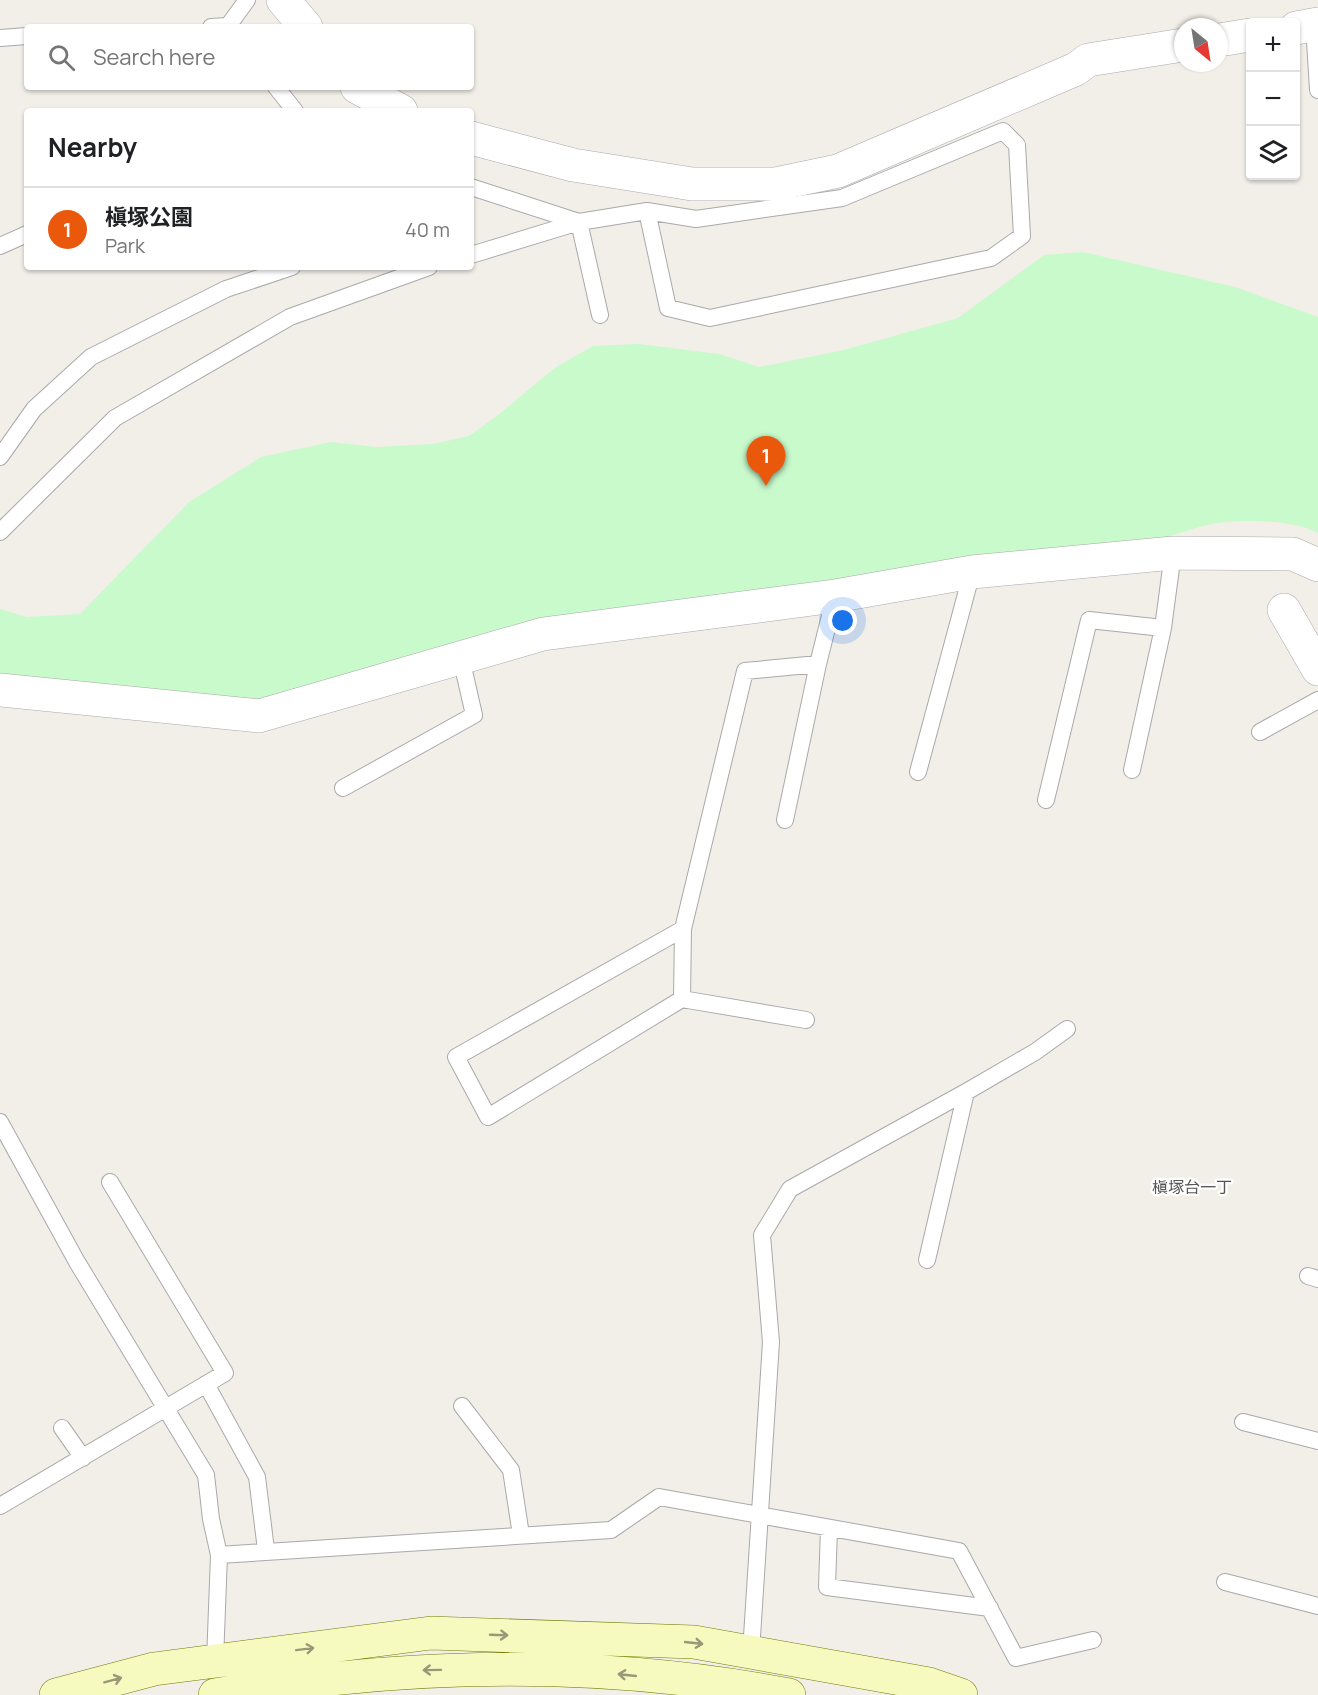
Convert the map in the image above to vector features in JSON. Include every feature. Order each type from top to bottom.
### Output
[{"type":"street","points":[[284,0],[304,24]]},
{"type":"street","points":[[1228,39],[1246,36]]},
{"type":"street","points":[[474,139],[573,165],[692,184],[840,185],[1076,69],[1088,60],[1174,46]]},
{"type":"street","points":[[363,90],[396,108]]},
{"type":"street","points":[[0,690],[260,716],[543,634],[835,596],[972,572],[1173,553],[1293,554],[1318,565]]},
{"type":"street","points":[[1284,610],[1318,669]]},
{"type":"street","points":[[56,1695],[154,1669],[431,1633],[694,1642],[929,1684],[961,1695]]},
{"type":"street","points":[[748,1691],[751,1652]]},
{"type":"street","points":[[215,1695],[283,1684],[423,1670],[560,1669],[789,1695]]},
{"type":"lane","points":[[230,24],[248,0]]},
{"type":"lane","points":[[1309,26],[1318,90]]},
{"type":"lane","points":[[0,38],[24,36]]},
{"type":"lane","points":[[278,90],[292,108]]},
{"type":"lane","points":[[474,254],[579,222],[647,212],[696,219],[840,185],[1003,131],[1017,145],[1022,236],[991,258],[710,318],[668,308],[647,212]]},
{"type":"lane","points":[[474,188],[579,222]]},
{"type":"lane","points":[[579,222],[600,315]]},
{"type":"lane","points":[[0,246],[24,235]]},
{"type":"lane","points":[[0,457],[34,409],[92,357],[226,289],[283,270]]},
{"type":"lane","points":[[0,532],[116,418],[290,317],[414,270]]},
{"type":"lane","points":[[1132,770],[1163,628],[1173,553]]},
{"type":"lane","points":[[918,772],[972,572]]},
{"type":"lane","points":[[785,820],[835,596]]},
{"type":"lane","points":[[1046,800],[1089,620],[1163,628]]},
{"type":"lane","points":[[343,788],[474,715],[461,658]]},
{"type":"lane","points":[[682,999],[683,929],[745,671],[818,664]]},
{"type":"lane","points":[[1260,732],[1318,700]]},
{"type":"lane","points":[[683,929],[456,1057],[488,1116],[682,999],[806,1020]]},
{"type":"lane","points":[[751,1652],[771,1342],[762,1235],[790,1189],[966,1092],[1067,1029]]},
{"type":"lane","points":[[927,1260],[966,1092]]},
{"type":"lane","points":[[0,1122],[77,1262],[206,1474],[211,1519],[219,1555],[215,1661]]},
{"type":"lane","points":[[0,1506],[225,1373],[110,1182]]},
{"type":"lane","points":[[206,1384],[257,1477],[266,1550]]},
{"type":"lane","points":[[462,1406],[511,1470],[521,1535]]},
{"type":"lane","points":[[1243,1422],[1318,1441]]},
{"type":"lane","points":[[62,1428],[83,1458]]},
{"type":"lane","points":[[219,1555],[266,1550],[611,1530],[659,1497],[759,1517],[959,1551],[1016,1658],[1093,1640]]},
{"type":"lane","points":[[829,1528],[827,1587],[990,1608]]},
{"type":"lane","points":[[1225,1582],[1318,1606]]},
{"type":"green space","points":[[1083,252],[1235,287],[1318,317],[1318,533],[1295,525],[1266,521],[1211,524],[1157,540],[282,697],[239,701],[0,674],[0,609],[27,617],[80,614],[189,502],[261,457],[331,442],[376,447],[433,444],[469,436],[556,367],[593,346],[639,344],[664,347],[719,354],[759,367],[844,350],[958,318],[1044,255]]},
{"type":"place","name":"槇塚公園","points":[[766,486]]},
{"type":"district","name":"槇塚台一丁","points":[[1192,1187]]}]
